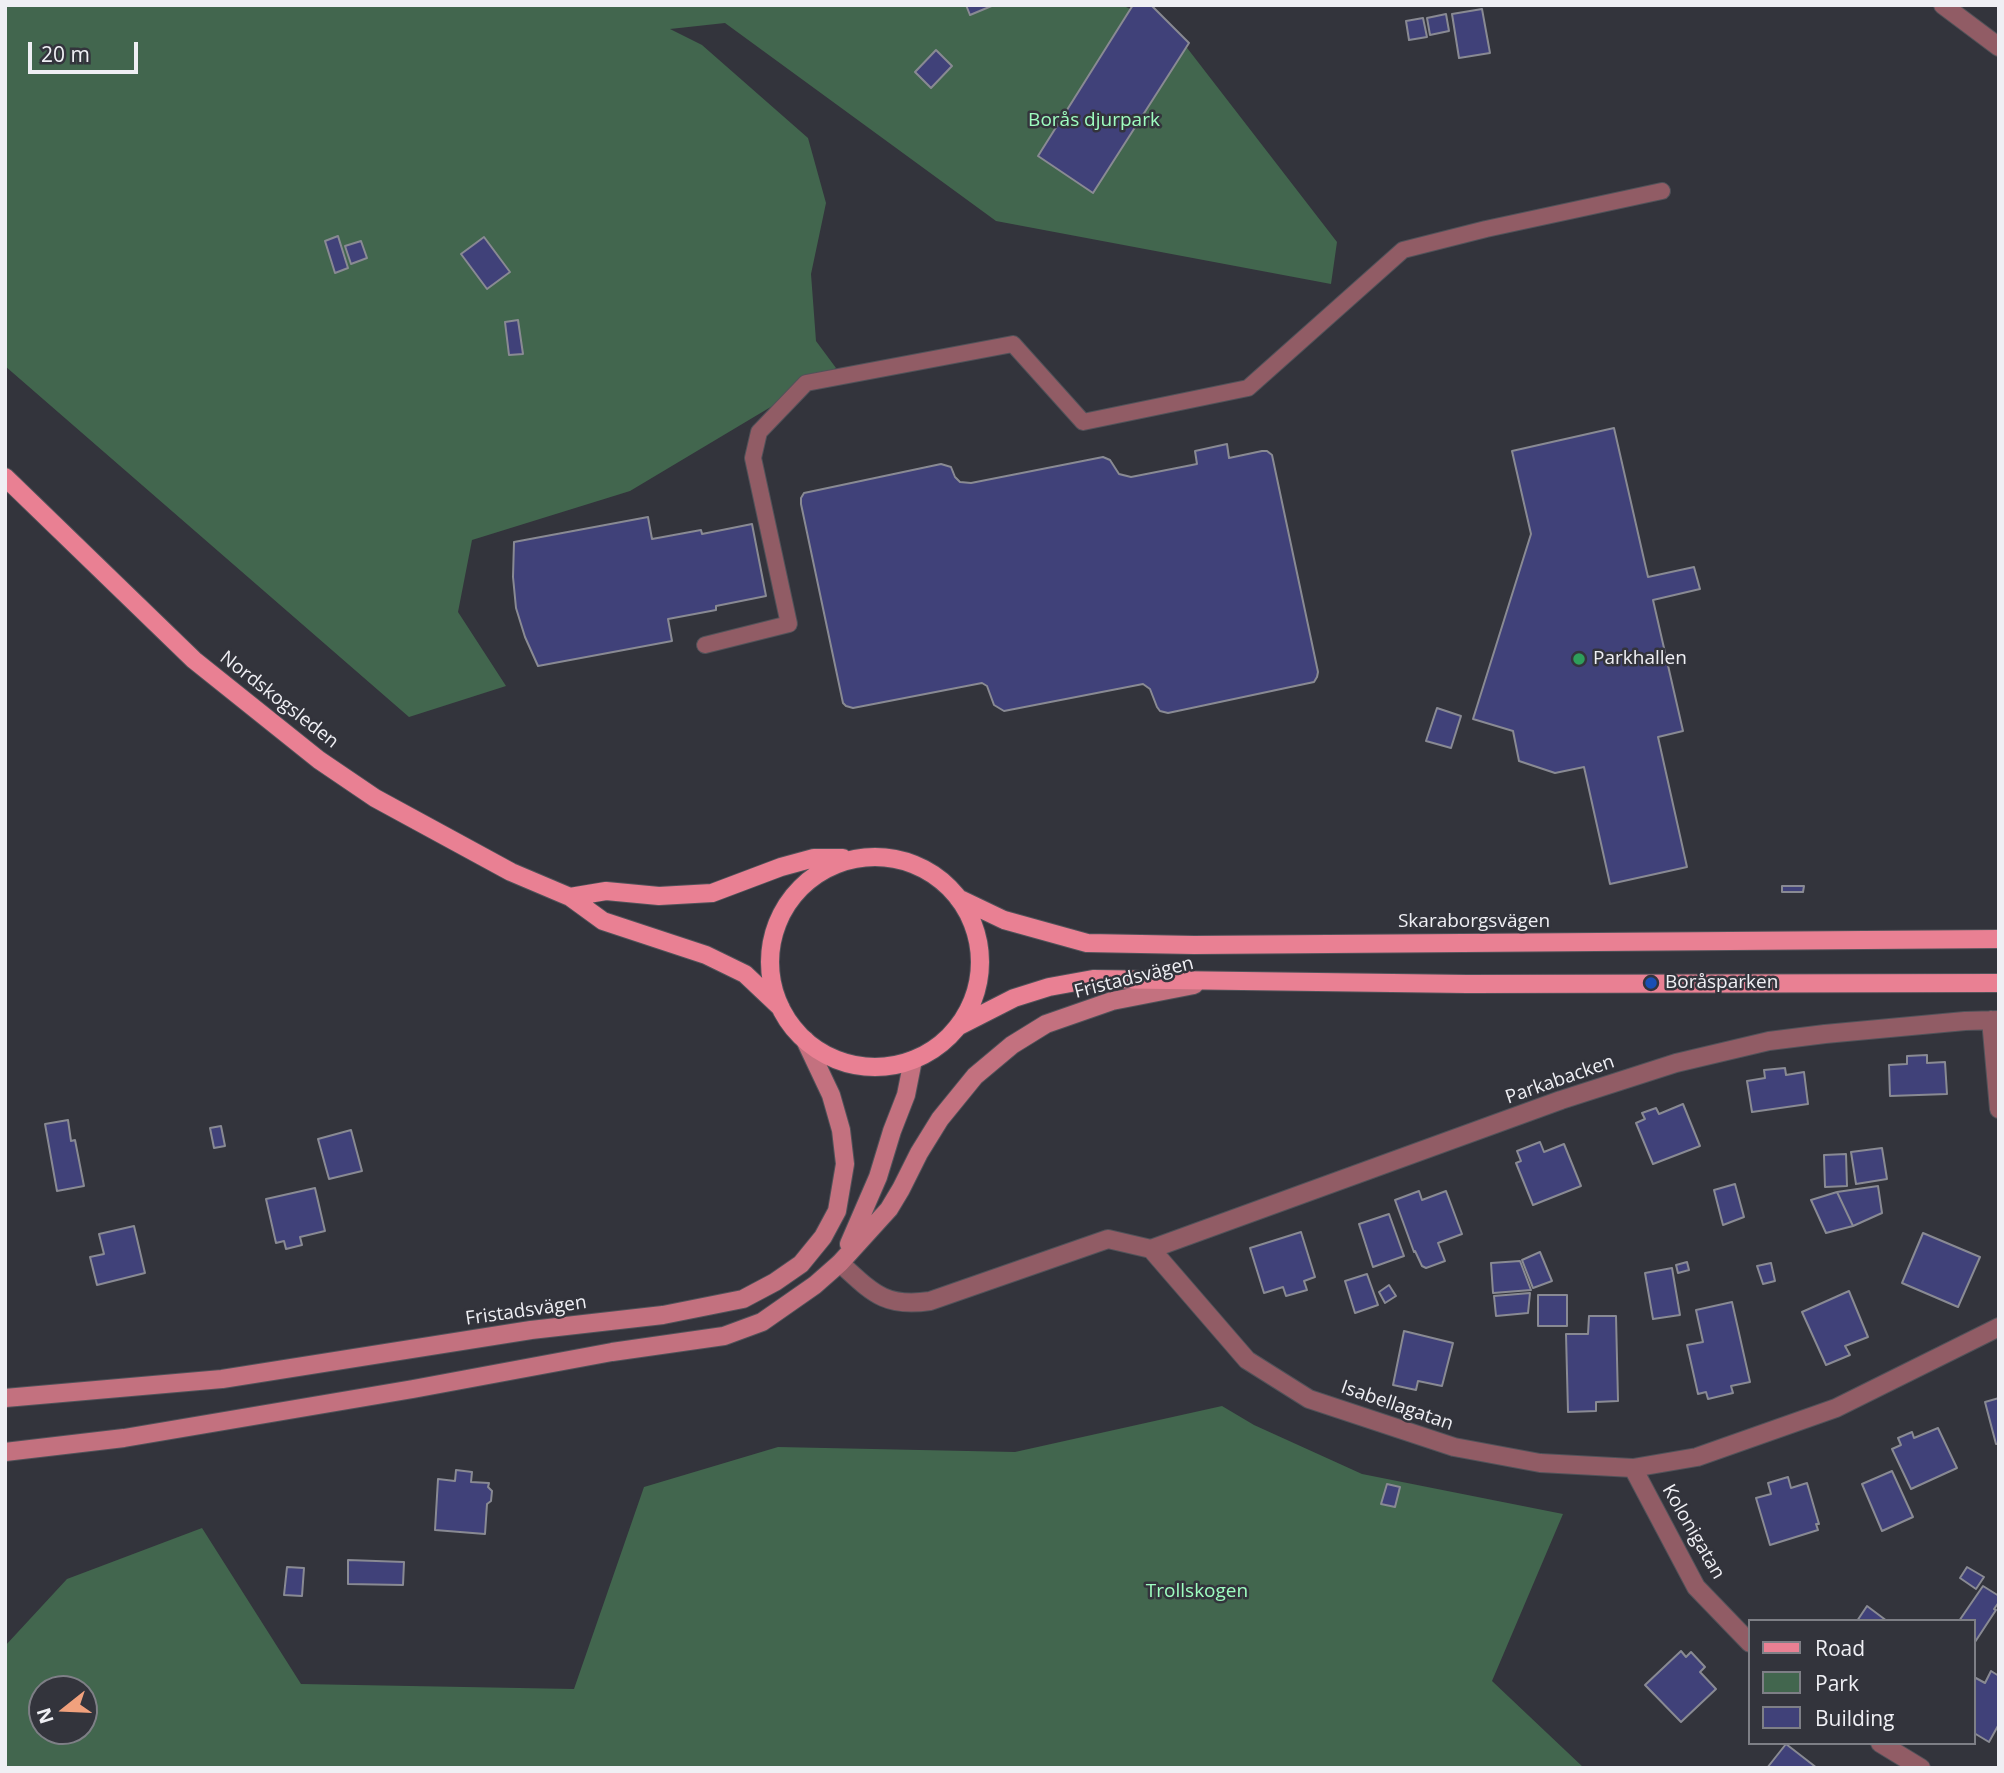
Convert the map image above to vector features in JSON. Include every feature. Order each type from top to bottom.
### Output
[{"type":"main road","name":"Nordskogsleden","points":[[5,477],[194,660],[319,760],[375,798],[511,872],[570,897],[603,921],[706,956],[745,974],[781,1008]]},
{"type":"main road","points":[[570,897],[606,891],[659,896],[712,893],[781,867],[814,858],[885,858],[913,864],[944,884],[957,898],[972,924],[979,952],[979,972],[968,1010],[959,1026]]},
{"type":"main road","points":[[857,858],[829,868],[805,883],[792,897],[774,932],[771,961],[774,990],[781,1008],[796,1031],[820,1052],[856,1065],[885,1066],[913,1060],[935,1048],[959,1026],[1014,998],[1049,987],[1093,979],[1467,984],[1999,983]]},
{"type":"main road","name":"Skaraborgsvägen","points":[[957,898],[1003,920],[1087,943],[1194,945],[1999,939]]},
{"type":"street","points":[[1943,5],[1999,47]]},
{"type":"street","name":"Fristadsvägen","points":[[5,1452],[124,1438],[413,1390],[612,1353],[724,1336],[762,1322],[816,1285],[889,1209],[940,1119],[975,1076],[1012,1045],[1046,1024],[1112,1001],[1217,980]]},
{"type":"street","points":[[1995,1020],[1999,1108]]},
{"type":"street","name":"Parkabacken","points":[[1151,1249],[1561,1100],[1676,1063],[1769,1041],[1995,1020]]},
{"type":"street","name":"Fristadsvägen","points":[[5,1398],[222,1379],[531,1330],[663,1315],[743,1299],[801,1264],[823,1237],[837,1211],[845,1164],[841,1130],[831,1095],[805,1040]]},
{"type":"street","name":"Fristadsvägen","points":[[840,1263],[878,1177],[906,1095],[913,1060]]},
{"type":"street","points":[[840,1263],[876,1295],[911,1304],[930,1301],[1108,1239],[1151,1249]]},
{"type":"street","name":"Isabellagatan","points":[[1151,1249],[1247,1360],[1309,1399],[1454,1447],[1540,1463],[1633,1468],[1697,1457],[1836,1408],[1999,1327]]},
{"type":"street","name":"Kolonigatan","points":[[1633,1468],[1696,1587],[1748,1641]]},
{"type":"street","points":[[1883,1745],[1920,1768]]},
{"type":"lane","points":[[705,645],[789,624],[753,458],[759,432],[806,383],[1013,344],[1083,422],[1248,388],[1403,250],[1662,191]]},
{"type":"green space","name":"Borås djurpark","points":[[5,5],[1122,5],[1174,31],[1337,242],[1331,284],[996,221],[725,23],[670,29],[702,45],[808,138],[826,203],[811,274],[816,341],[836,368],[630,491],[472,540],[458,612],[506,686],[409,717],[5,366]]},
{"type":"green space","name":"Trollskogen","points":[[1222,1406],[1254,1425],[1362,1474],[1563,1514],[1492,1681],[1584,1768],[5,1768],[5,1646],[67,1579],[202,1528],[301,1684],[574,1689],[644,1487],[778,1447],[1015,1452]]},
{"type":"building","points":[[966,5],[994,5],[970,15]]},
{"type":"building","points":[[1133,5],[1151,5],[1189,43],[1093,193],[1038,156]]},
{"type":"building","points":[[1482,9],[1490,53],[1459,58],[1452,14]]},
{"type":"building","points":[[1446,14],[1449,31],[1430,35],[1427,18]]},
{"type":"building","points":[[1423,18],[1427,37],[1409,40],[1406,21]]},
{"type":"building","points":[[936,50],[952,66],[931,88],[915,72]]},
{"type":"building","points":[[338,236],[348,268],[335,273],[325,241]]},
{"type":"building","points":[[484,237],[510,272],[487,289],[461,254]]},
{"type":"building","points":[[361,241],[367,258],[351,264],[345,246]]},
{"type":"building","points":[[518,320],[523,354],[509,355],[505,322]]},
{"type":"building","name":"Parkhallen","points":[[1614,428],[1648,577],[1694,567],[1700,589],[1653,600],[1683,731],[1658,737],[1687,867],[1610,884],[1584,767],[1555,773],[1519,761],[1513,731],[1473,719],[1531,534],[1512,451]]},
{"type":"building","points":[[1227,444],[1229,458],[1262,451],[1272,455],[1318,672],[1314,682],[1168,713],[1160,711],[1150,689],[1143,684],[1004,711],[994,705],[987,686],[982,683],[853,708],[843,703],[801,504],[804,493],[941,464],[951,467],[960,482],[971,483],[1103,457],[1110,460],[1119,474],[1131,477],[1197,464],[1195,451]]},
{"type":"building","points":[[648,517],[652,539],[701,530],[702,534],[752,524],[766,596],[716,606],[716,610],[668,619],[672,641],[538,666],[516,608],[514,542]]},
{"type":"building","points":[[1437,708],[1461,716],[1451,748],[1426,741]]},
{"type":"building","points":[[1782,886],[1804,886],[1803,892],[1782,892]]},
{"type":"building","points":[[1927,1055],[1927,1063],[1945,1062],[1947,1094],[1890,1096],[1889,1065],[1907,1064],[1907,1056]]},
{"type":"building","points":[[1785,1068],[1786,1075],[1804,1072],[1808,1104],[1752,1112],[1747,1081],[1765,1078],[1764,1070]]},
{"type":"building","points":[[1683,1104],[1700,1146],[1653,1164],[1636,1123],[1645,1119],[1642,1113],[1656,1108],[1659,1114]]},
{"type":"building","points":[[68,1120],[84,1186],[57,1191],[45,1124]]},
{"type":"building","points":[[221,1126],[225,1146],[214,1148],[210,1128]]},
{"type":"building","points":[[351,1130],[362,1171],[329,1179],[318,1139]]},
{"type":"building","points":[[1540,1142],[1544,1152],[1564,1144],[1581,1186],[1533,1205],[1516,1163],[1521,1161],[1517,1151]]},
{"type":"building","points":[[1882,1148],[1887,1179],[1856,1184],[1851,1152]]},
{"type":"building","points":[[1846,1154],[1847,1186],[1825,1187],[1824,1155]]},
{"type":"building","points":[[1735,1184],[1744,1217],[1723,1225],[1714,1190]]},
{"type":"building","points":[[1878,1186],[1882,1213],[1853,1226],[1837,1192]]},
{"type":"building","points":[[315,1188],[325,1231],[300,1237],[302,1245],[286,1249],[284,1241],[276,1243],[266,1199]]},
{"type":"building","points":[[1419,1191],[1422,1200],[1446,1191],[1462,1234],[1438,1243],[1445,1261],[1426,1268],[1414,1252],[1395,1200]]},
{"type":"building","points":[[1837,1192],[1853,1226],[1826,1233],[1811,1200]]},
{"type":"building","points":[[1389,1214],[1404,1256],[1373,1267],[1359,1224]]},
{"type":"building","points":[[134,1226],[145,1273],[97,1285],[90,1257],[104,1254],[99,1234]]},
{"type":"building","points":[[1301,1232],[1315,1277],[1304,1281],[1307,1290],[1286,1296],[1283,1287],[1264,1293],[1250,1248]]},
{"type":"building","points":[[1923,1233],[1980,1257],[1958,1307],[1902,1283]]},
{"type":"building","points":[[1540,1252],[1552,1281],[1533,1288],[1522,1260]]},
{"type":"building","points":[[1520,1261],[1531,1290],[1493,1293],[1491,1263]]},
{"type":"building","points":[[1687,1262],[1689,1270],[1678,1273],[1676,1265]]},
{"type":"building","points":[[1771,1263],[1775,1281],[1763,1284],[1757,1266]]},
{"type":"building","points":[[1672,1268],[1680,1315],[1653,1319],[1645,1273]]},
{"type":"building","points":[[1367,1274],[1378,1305],[1355,1313],[1345,1281]]},
{"type":"building","points":[[1389,1285],[1396,1296],[1385,1303],[1379,1292]]},
{"type":"building","points":[[1849,1291],[1868,1337],[1845,1346],[1850,1355],[1826,1365],[1802,1312]]},
{"type":"building","points":[[1530,1293],[1528,1313],[1496,1316],[1494,1296]]},
{"type":"building","points":[[1538,1295],[1567,1295],[1567,1326],[1538,1326]]},
{"type":"building","points":[[1732,1302],[1750,1382],[1731,1386],[1733,1393],[1708,1399],[1706,1392],[1698,1394],[1687,1345],[1703,1342],[1696,1310]]},
{"type":"building","points":[[1589,1316],[1616,1316],[1618,1401],[1596,1402],[1596,1411],[1568,1412],[1566,1334],[1588,1334]]},
{"type":"building","points":[[1404,1331],[1453,1343],[1442,1386],[1418,1381],[1416,1390],[1393,1385]]},
{"type":"building","points":[[1999,1398],[1999,1444],[1996,1444],[1985,1402]]},
{"type":"building","points":[[1938,1428],[1957,1468],[1911,1489],[1892,1449],[1901,1445],[1898,1438],[1912,1432],[1914,1438]]},
{"type":"building","points":[[456,1470],[472,1472],[471,1482],[489,1483],[488,1487],[492,1491],[491,1501],[487,1504],[485,1534],[435,1530],[438,1479],[455,1481]]},
{"type":"building","points":[[1892,1471],[1913,1517],[1882,1531],[1862,1484]]},
{"type":"building","points":[[1788,1477],[1791,1488],[1807,1483],[1819,1524],[1816,1524],[1818,1530],[1770,1545],[1756,1498],[1771,1494],[1768,1483]]},
{"type":"building","points":[[1387,1484],[1400,1487],[1395,1507],[1381,1504]]},
{"type":"building","points":[[348,1560],[404,1562],[403,1585],[348,1584]]},
{"type":"building","points":[[287,1567],[304,1568],[302,1596],[284,1595]]},
{"type":"building","points":[[1967,1567],[1984,1577],[1976,1589],[1960,1578]]},
{"type":"building","points":[[1983,1586],[1999,1596],[1999,1602],[1994,1609],[1996,1610],[1976,1640],[1976,1619],[1960,1619]]},
{"type":"building","points":[[1867,1606],[1884,1619],[1858,1619]]},
{"type":"building","points":[[1681,1651],[1686,1657],[1691,1652],[1705,1667],[1700,1672],[1716,1689],[1681,1722],[1645,1685]]},
{"type":"building","points":[[1991,1671],[1999,1676],[1999,1724],[1989,1742],[1976,1734],[1976,1678],[1985,1683]]},
{"type":"building","points":[[1787,1745],[1817,1768],[1767,1768]]},
{"type":"place","name":"Parkhallen","points":[[1579,659]]},
{"type":"place","name":"Boråsparken","points":[[1651,983]]}]
